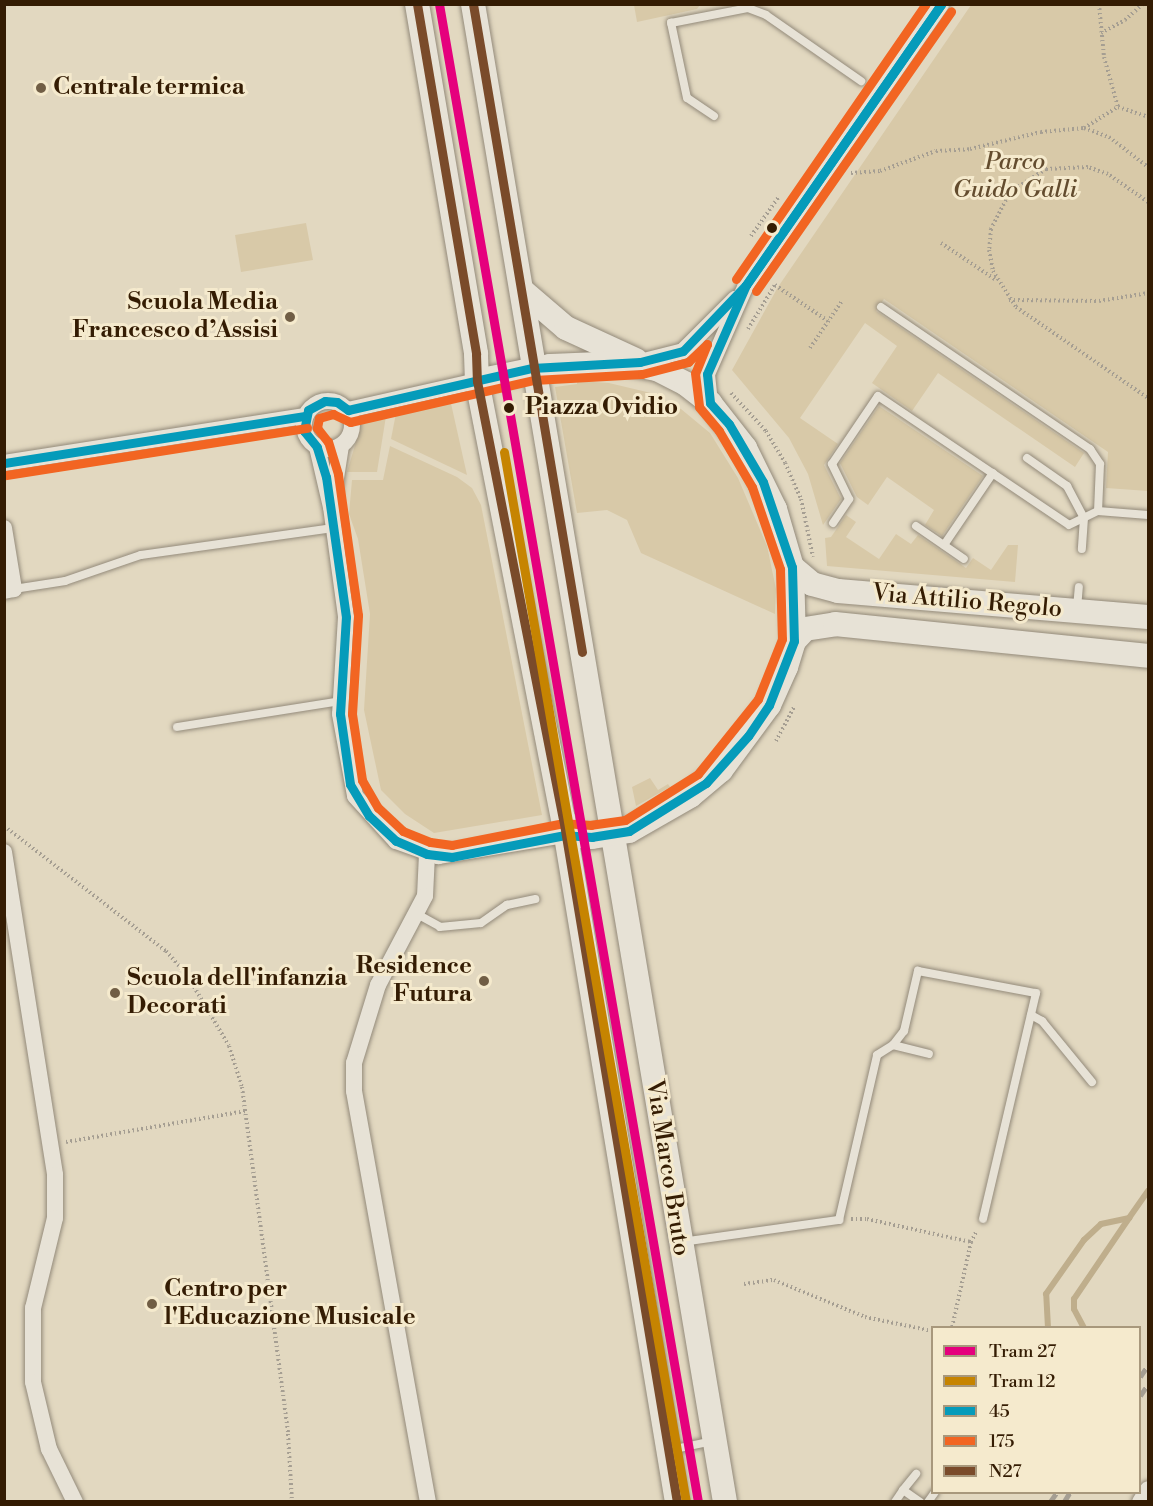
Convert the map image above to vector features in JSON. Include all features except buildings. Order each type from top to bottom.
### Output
[{"type":"main road","points":[[417,4],[476,354],[477,381],[566,835],[584,838],[629,831],[661,815],[721,770],[769,705],[794,641],[792,567],[763,482],[729,424],[710,403],[641,365],[566,328],[524,292]]},
{"type":"main road","points":[[473,4],[524,292],[532,368],[612,834]]},
{"type":"main road","points":[[477,381],[532,368],[641,365]]},
{"type":"main road","name":"Via Attilio Regolo","points":[[792,567],[812,584],[838,591],[1149,617]]},
{"type":"main road","name":"Via Attilio Regolo","points":[[794,641],[806,629],[836,624],[1149,656]]},
{"type":"main road","name":"Via Marco Bruto","points":[[612,834],[679,1243],[725,1502]]},
{"type":"main road","name":"Via Marco Bruto","points":[[566,835],[677,1502]]},
{"type":"street","points":[[641,365],[683,351],[742,292],[941,4]]},
{"type":"street","points":[[710,403],[707,374],[742,292]]},
{"type":"street","points":[[348,410],[477,381]]},
{"type":"street","points":[[331,507],[341,446],[352,428],[348,410],[337,402],[325,401],[313,406],[305,416],[305,434],[317,447],[331,507],[346,617],[341,701],[343,739],[355,796],[386,833],[427,854],[452,857],[566,835]]},
{"type":"street","points":[[4,462],[305,416]]},
{"type":"street","points":[[317,447],[329,449],[341,446]]},
{"type":"street","points":[[4,528],[9,590]]},
{"type":"street","points":[[4,852],[51,1145],[55,1218],[33,1308],[32,1358],[37,1406],[48,1449],[75,1502]]},
{"type":"street","points":[[427,854],[427,886],[417,914],[382,977],[367,1013],[354,1063],[354,1091],[428,1502]]},
{"type":"street","points":[[1140,1502],[1149,1489]]},
{"type":"lane","points":[[714,116],[687,98],[671,23],[740,9],[757,10],[861,81]]},
{"type":"lane","points":[[881,307],[1090,449],[1100,464],[1098,511]]},
{"type":"lane","points":[[833,523],[849,499],[832,464],[878,396],[1069,525],[1098,511],[1149,515]]},
{"type":"lane","points":[[1026,458],[1067,486],[1084,518],[1082,549]]},
{"type":"lane","points":[[944,545],[993,473]]},
{"type":"lane","points":[[916,526],[964,559]]},
{"type":"lane","points":[[9,590],[65,581],[141,555],[333,528]]},
{"type":"lane","points":[[1077,611],[1079,587]]},
{"type":"lane","points":[[177,727],[341,701]]},
{"type":"lane","points":[[417,914],[440,927],[481,923],[507,905],[535,899]]},
{"type":"lane","points":[[679,1243],[839,1220],[877,1055],[893,1045],[904,1030],[918,971],[1036,993],[983,1219]]},
{"type":"lane","points":[[1031,1015],[1042,1021],[1092,1082]]},
{"type":"lane","points":[[893,1045],[929,1054]]},
{"type":"lane","points":[[669,1450],[714,1441]]},
{"type":"lane","points":[[895,1502],[916,1474]]},
{"type":"lane","points":[[903,1490],[920,1502]]},
{"type":"path","points":[[1099,4],[1101,33],[1118,107]]},
{"type":"path","points":[[1101,33],[1125,20],[1143,4]]},
{"type":"path","points":[[1084,128],[1118,107],[1149,117]]},
{"type":"path","points":[[850,173],[880,171],[936,151],[970,149],[1041,132],[1084,128],[1109,137],[1149,166]]},
{"type":"path","points":[[1149,202],[1108,174],[1088,167],[1056,167],[1026,178],[1010,192],[991,229],[989,250],[997,280],[1009,300],[1149,398]]},
{"type":"path","points":[[753,243],[787,195]]},
{"type":"path","points":[[751,236],[778,198]]},
{"type":"path","points":[[941,243],[997,280]]},
{"type":"path","points":[[748,329],[775,285],[828,321]]},
{"type":"path","points":[[1009,300],[1099,301],[1149,293]]},
{"type":"path","points":[[810,348],[842,301]]},
{"type":"path","points":[[776,741],[795,706]]},
{"type":"path","points":[[4,826],[177,963],[213,1014],[229,1046],[239,1074],[245,1111],[288,1434],[292,1502]]},
{"type":"path","points":[[51,1145],[245,1111]]},
{"type":"path","points":[[839,1220],[867,1219],[971,1242],[951,1326]]},
{"type":"path","points":[[744,1284],[774,1280],[865,1317],[931,1331]]},
{"type":"green space","points":[[634,4],[700,5],[697,9],[637,22]]},
{"type":"green space","name":"Parco Guido Galli","points":[[971,5],[1148,5],[1148,491],[1106,488],[1108,452],[884,299],[876,311],[1084,453],[1075,467],[938,373],[912,411],[872,383],[897,346],[865,323],[800,418],[838,444],[824,465],[841,499],[823,525],[808,474],[789,438],[732,370],[778,287]]},
{"type":"green space","points":[[306,223],[313,260],[241,272],[235,235]]},
{"type":"green space","points":[[577,381],[609,383],[651,393],[681,409],[710,433],[738,478],[767,546],[776,589],[775,614],[641,553],[627,520],[607,510],[577,513],[555,387],[577,384]]},
{"type":"green space","points":[[450,399],[467,475],[391,439],[397,408]]},
{"type":"green space","points":[[879,406],[983,476],[942,536],[925,525],[934,510],[887,477],[868,505],[857,497],[840,463]]},
{"type":"green space","points":[[387,410],[377,472],[347,472],[359,432],[358,414]]},
{"type":"green space","points":[[390,446],[457,477],[472,488],[481,505],[542,815],[434,833],[405,814],[381,790],[364,710],[370,614],[358,539],[349,514],[352,480],[383,480]]},
{"type":"green space","points":[[846,515],[856,522],[846,537],[879,559],[896,534],[911,544],[918,535],[966,568],[973,558],[991,570],[1008,545],[1018,545],[1015,582],[827,566],[825,538],[831,537]]},
{"type":"green space","points":[[650,778],[658,790],[668,784],[670,787],[636,806],[632,787]]},
{"type":"waterway","points":[[1048,1326],[1046,1294],[1084,1240],[1101,1224],[1129,1218],[1148,1191]]},
{"type":"waterway","points":[[1083,1326],[1074,1309],[1074,1299],[1129,1218]]},
{"type":"railway","points":[[1141,1376],[1148,1365]]},
{"type":"railway","points":[[1141,1394],[1148,1384]]},
{"type":"railway","points":[[1050,1502],[1056,1494]]},
{"type":"railway","points":[[1064,1502],[1069,1494]]},
{"type":"tram line","name":"27","points":[[439,4],[698,1502]]},
{"type":"tram line","name":"12","points":[[504,452],[686,1502]]},
{"type":"transit line","name":"N27","points":[[417,4],[476,354],[477,381],[563,818],[677,1502]]},
{"type":"transit line","name":"N27","points":[[473,4],[582,652]]},
{"type":"transit line","name":"175","points":[[736,279],[926,4]]},
{"type":"transit line","name":"45","points":[[746,285],[941,4]]},
{"type":"transit line","name":"45","points":[[746,285],[941,4]]},
{"type":"transit line","name":"175","points":[[756,291],[951,11]]},
{"type":"transit line","name":"45","points":[[746,285],[707,374],[710,403],[729,424],[763,482],[792,567],[794,641],[769,705],[748,736],[706,783],[629,831],[592,837],[565,835],[452,857],[427,854],[396,841],[369,816],[350,784],[340,714],[346,617],[326,477],[317,447],[304,431],[308,410],[325,401],[337,402],[348,410],[532,368],[640,362],[683,351],[746,285]]},
{"type":"transit line","name":"175","points":[[707,344],[695,373],[699,407],[719,431],[752,487],[780,569],[782,639],[758,699],[698,774],[625,820],[591,825],[564,823],[452,845],[430,842],[403,831],[378,808],[362,780],[352,714],[358,615],[338,474],[328,442],[317,428],[319,418],[333,414],[350,422],[534,380],[642,374],[688,362],[707,344]]},
{"type":"transit line","name":"45","points":[[4,463],[305,416]]},
{"type":"transit line","name":"175","points":[[6,475],[307,428]]},
{"type":"place","name":"Centrale termica","points":[[41,88]]},
{"type":"place","name":"Scuola Media Francesco d’Assisi","points":[[290,317]]},
{"type":"place","name":"Piazza Ovidio","points":[[509,408]]},
{"type":"place","name":"Residence Futura","points":[[484,981]]},
{"type":"place","name":"Scuola dell'infanzia Decorati","points":[[115,993]]},
{"type":"place","name":"Centro per l'Educazione Musicale","points":[[152,1304]]}]
